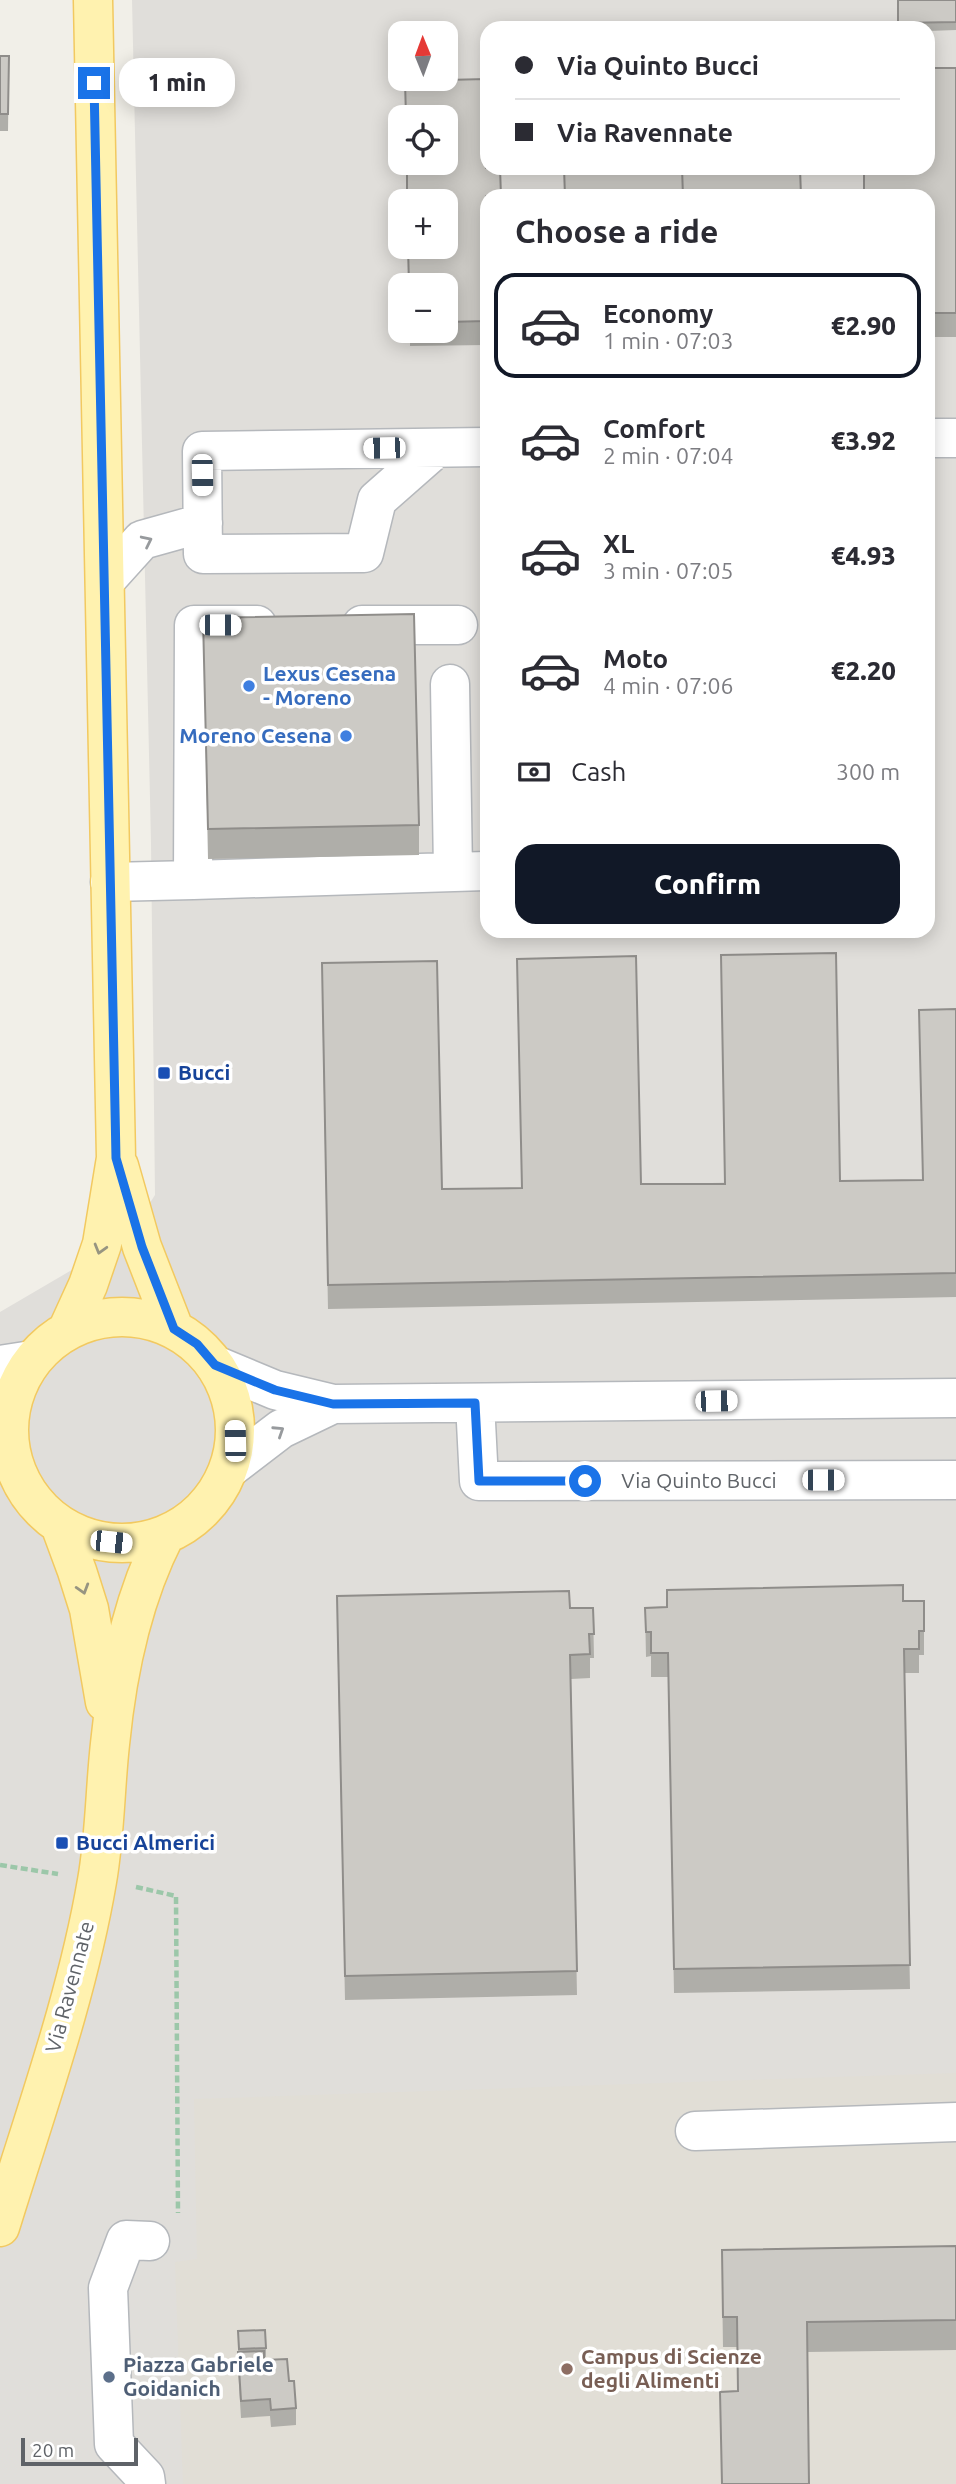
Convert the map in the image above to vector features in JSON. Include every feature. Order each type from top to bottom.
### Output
[{"type":"main road","points":[[67,1331],[88,1285],[102,1244],[116,1158],[93,0]]},
{"type":"main road","points":[[116,1158],[142,1247],[174,1329]]},
{"type":"main road","points":[[120,1316],[148,1320],[174,1329],[197,1344],[215,1365],[228,1388],[235,1414],[235,1441],[230,1468],[215,1496],[192,1519],[164,1535],[129,1544],[93,1540],[60,1525],[37,1507],[20,1482],[5,1450],[16,1389],[16,1363],[67,1331],[92,1321],[120,1316]]},
{"type":"main road","name":"Via Ravennate","points":[[60,1525],[89,1609],[110,1741]]},
{"type":"main road","name":"Via Ravennate","points":[[0,2227],[74,1983],[97,1880],[110,1741],[122,1664],[147,1569],[164,1535]]},
{"type":"street","points":[[935,438],[956,438]]},
{"type":"street","points":[[436,448],[377,500],[364,553],[203,554],[202,451],[480,447]]},
{"type":"street","points":[[105,581],[142,540],[203,523]]},
{"type":"street","points":[[192,880],[194,625],[291,625]]},
{"type":"street","points":[[333,625],[458,625]]},
{"type":"street","points":[[110,882],[470,871],[450,684]]},
{"type":"street","points":[[215,1365],[275,1390],[333,1404],[956,1398]]},
{"type":"street","name":"Via Quinto Bucci","points":[[475,1403],[479,1481],[956,1480]]},
{"type":"street","points":[[230,1468],[281,1429],[333,1404]]},
{"type":"street","points":[[695,2131],[956,2122]]},
{"type":"street","points":[[146,2484],[145,2477],[114,2444],[108,2288],[126,2240],[150,2241]]},
{"type":"path","points":[[0,1865],[177,1896],[178,2240],[150,2241]]},
{"type":"shaded area","points":[[132,0],[956,0],[956,2484],[0,2484],[0,1312],[70,1271],[122,1246],[155,1195],[151,843]]},
{"type":"shaded area","name":"Campus di Scienze degli Alimenti","points":[[956,2073],[956,2484],[183,2484],[175,2262],[197,2259],[194,2099]]},
{"type":"building","points":[[898,0],[956,0],[956,22],[898,21]]},
{"type":"building","points":[[0,56],[9,56],[8,114],[0,114]]},
{"type":"building","points":[[935,68],[956,68],[956,313],[935,313],[935,189],[864,189],[864,175],[935,175]]},
{"type":"building","points":[[480,79],[480,175],[500,175],[501,189],[480,189],[480,321],[458,322],[458,273],[409,273],[408,259],[458,259],[458,189],[407,189],[407,175],[458,175],[458,105],[406,105],[405,91],[458,91],[458,80]]},
{"type":"building","points":[[564,175],[682,175],[683,189],[565,189]]},
{"type":"building","points":[[682,175],[800,175],[801,189],[683,189]]},
{"type":"building","points":[[414,614],[419,825],[208,829],[203,618]]},
{"type":"building","points":[[836,953],[840,1181],[923,1180],[919,1010],[956,1009],[956,1273],[328,1285],[322,963],[437,961],[442,1189],[522,1188],[517,959],[636,956],[641,1184],[725,1184],[721,955]]},
{"type":"building","points":[[903,1585],[903,1601],[924,1601],[924,1631],[919,1631],[919,1649],[904,1649],[910,1965],[674,1969],[668,1653],[651,1653],[651,1632],[646,1632],[645,1608],[667,1607],[667,1590]]},
{"type":"building","points":[[569,1591],[570,1608],[593,1608],[594,1634],[589,1634],[590,1654],[570,1655],[577,1971],[345,1976],[337,1596]]},
{"type":"building","points":[[956,2246],[956,2320],[807,2322],[809,2484],[722,2484],[720,2392],[738,2391],[737,2317],[723,2317],[722,2250]]},
{"type":"building","points":[[265,2330],[266,2348],[239,2349],[238,2331]]},
{"type":"building","points":[[264,2351],[264,2360],[287,2359],[289,2381],[294,2381],[296,2408],[271,2410],[270,2399],[241,2401],[238,2352]]},
{"type":"place","name":"Lexus Cesena - Moreno","points":[[249,686]]},
{"type":"place","name":"Moreno Cesena","points":[[346,736]]},
{"type":"place","name":"Bucci","points":[[164,1073]]},
{"type":"place","name":"Bucci Almerici","points":[[62,1843]]},
{"type":"place","name":"Campus di Scienze degli Alimenti","points":[[567,2369]]},
{"type":"place","name":"Piazza Gabriele Goidanich","points":[[109,2377]]},
{"type":"route","points":[[94,83],[116,1158],[142,1247],[174,1329],[197,1344],[215,1365],[275,1390],[333,1404],[475,1403],[479,1481],[585,1481]]}]
